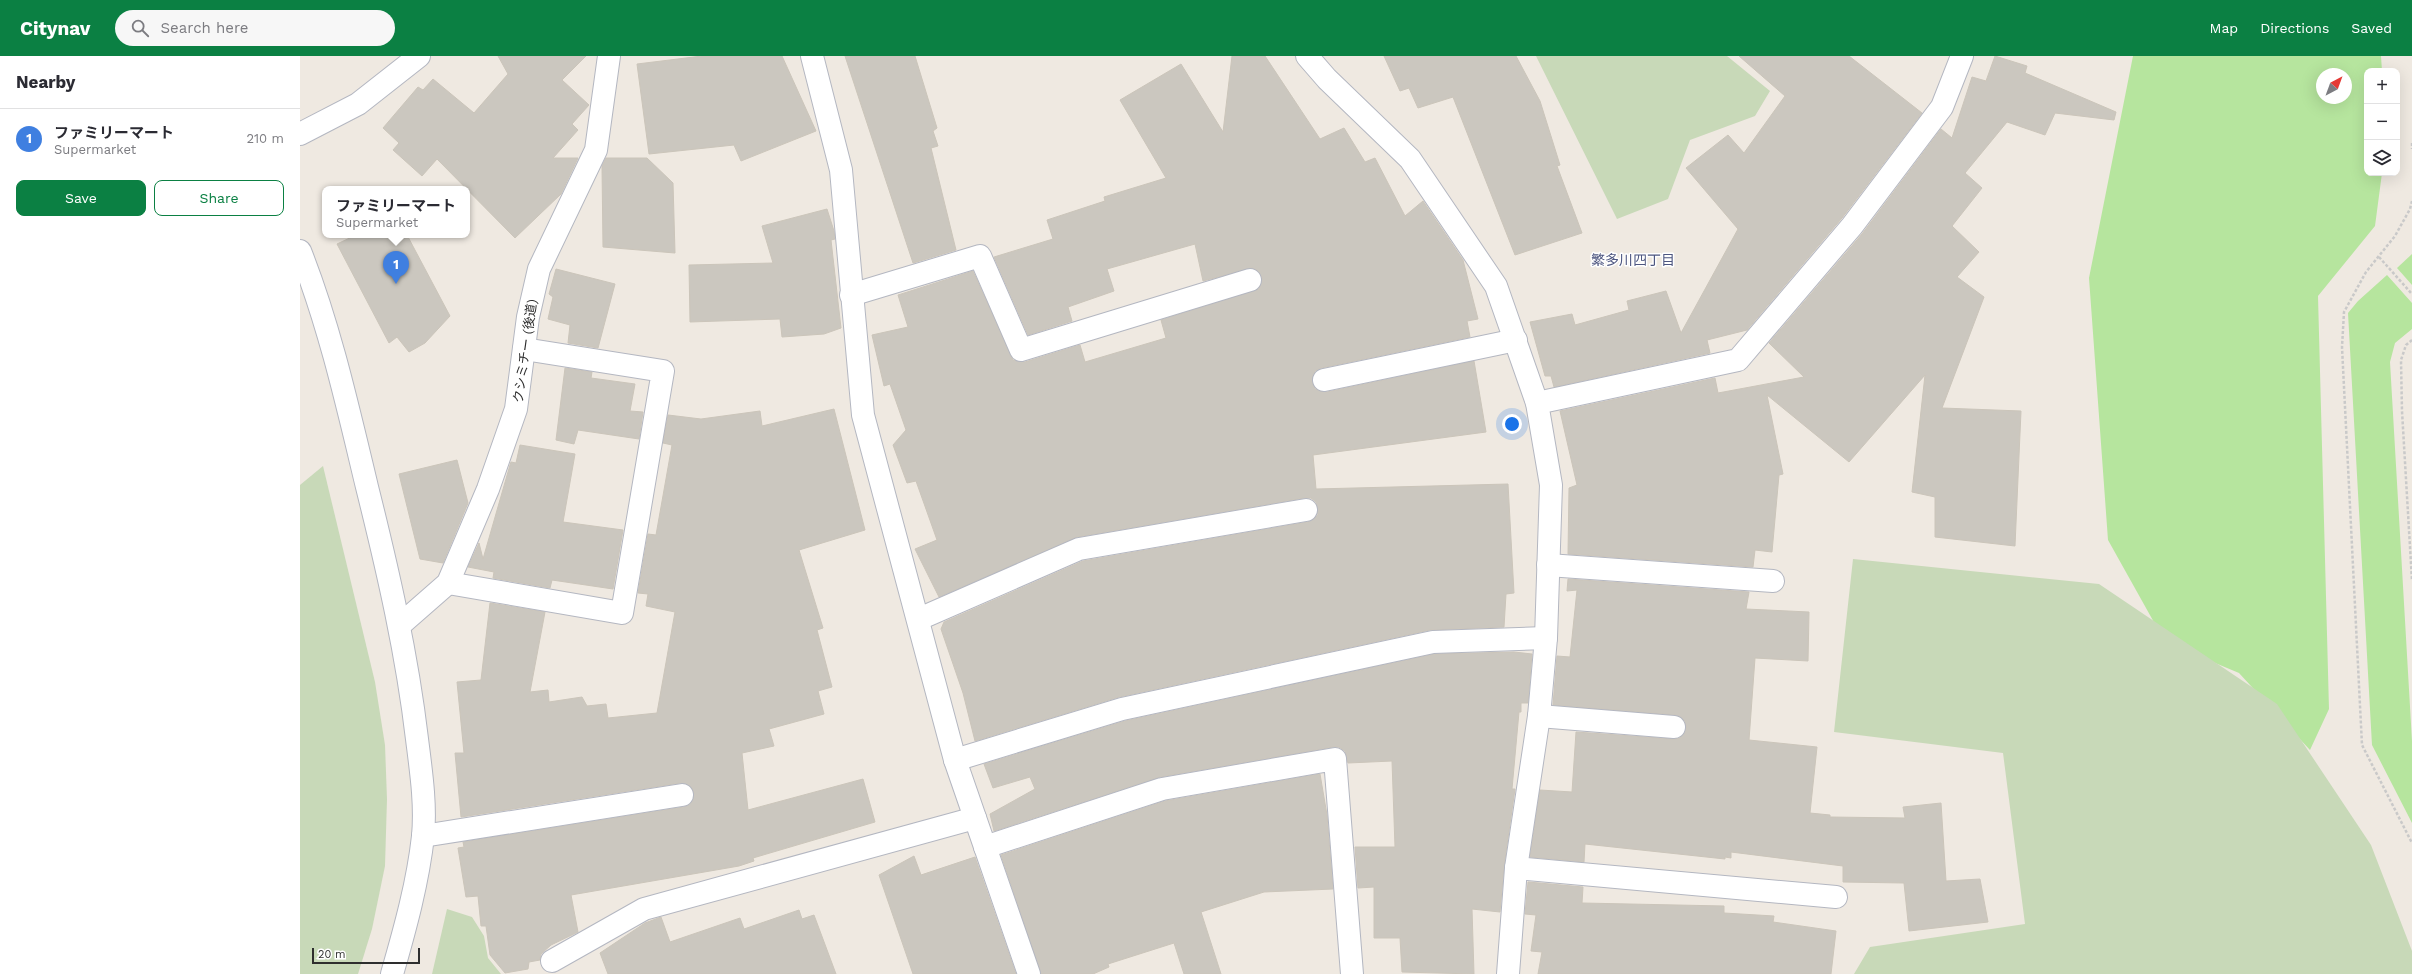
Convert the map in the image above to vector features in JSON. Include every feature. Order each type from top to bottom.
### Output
[{"type":"street","points":[[300,134],[358,104],[419,56]]},
{"type":"street","name":"クシミチー (後道)","points":[[400,625],[448,583],[488,489],[516,410],[528,317],[539,269],[596,150],[609,56]]},
{"type":"street","points":[[812,56],[841,170],[863,416],[919,619],[955,760],[1030,974]]},
{"type":"street","points":[[1308,56],[1327,80],[1410,159],[1496,286],[1537,403],[1551,485],[1546,638],[1539,716],[1516,868],[1508,974]]},
{"type":"street","points":[[1537,403],[1738,360],[1852,226],[1942,107],[1962,56]]},
{"type":"street","points":[[300,251],[314,288],[340,379],[400,625],[412,692],[422,781],[423,836],[406,926],[392,974]]},
{"type":"street","points":[[851,295],[980,256],[1021,350],[1250,280]]},
{"type":"street","points":[[1324,380],[1516,340]]},
{"type":"street","points":[[448,583],[622,613],[663,371],[524,349]]},
{"type":"street","points":[[919,619],[1079,549],[1306,510]]},
{"type":"street","points":[[1548,565],[1774,581]]},
{"type":"street","points":[[955,760],[1122,709],[1432,642],[1546,638]]},
{"type":"street","points":[[1539,716],[1674,727]]},
{"type":"street","points":[[985,847],[1162,789],[1335,759],[1352,974]]},
{"type":"street","points":[[423,836],[682,795]]},
{"type":"street","points":[[552,961],[644,909],[975,818]]},
{"type":"street","points":[[1516,868],[1836,897]]},
{"type":"path","points":[[2412,143],[2412,149]]},
{"type":"path","points":[[2412,201],[2410,210],[2379,257],[2366,272],[2344,312],[2342,347],[2352,572],[2362,745],[2412,843]]},
{"type":"path","points":[[2379,257],[2412,294]]},
{"type":"path","points":[[2412,340],[2406,345],[2401,360],[2402,411],[2412,580]]},
{"type":"green space","points":[[1536,56],[1727,56],[1770,91],[1755,116],[1690,140],[1668,199],[1617,219]]},
{"type":"green space","points":[[2133,56],[2381,56],[2382,68],[2364,68],[2364,176],[2382,176],[2375,226],[2318,296],[2329,709],[2310,750],[2239,673],[2165,642],[2108,540],[2089,278]]},
{"type":"green space","points":[[2412,254],[2412,285],[2397,268]]},
{"type":"green space","points":[[2387,275],[2412,303],[2412,329],[2395,343],[2390,362],[2412,741],[2412,823],[2372,745],[2348,313],[2358,301]]},
{"type":"green space","points":[[323,466],[375,682],[385,745],[387,799],[385,866],[372,929],[358,974],[300,974],[300,485]]},
{"type":"green space","points":[[1853,559],[2099,584],[2277,704],[2371,845],[2412,951],[2412,974],[1854,974],[1870,947],[2025,924],[2003,753],[1834,732]]},
{"type":"green space","points":[[447,909],[472,917],[484,936],[488,958],[501,974],[432,974]]},
{"type":"building","points":[[498,56],[586,56],[562,80],[589,105],[572,124],[578,130],[553,158],[578,158],[561,194],[515,238],[470,192],[470,186],[464,186],[437,159],[422,176],[393,150],[399,143],[383,128],[418,87],[423,90],[433,79],[474,113],[508,74]]},
{"type":"building","points":[[702,56],[782,56],[816,131],[741,161],[734,145],[649,154],[637,64]]},
{"type":"building","points":[[845,56],[915,56],[937,128],[933,131],[938,146],[931,148],[956,250],[913,263]]},
{"type":"building","points":[[1232,56],[1265,56],[1320,139],[1344,128],[1365,162],[1375,158],[1405,216],[1423,201],[1463,260],[1478,319],[1467,321],[1470,337],[1321,368],[1315,371],[1312,382],[1315,389],[1327,392],[1474,361],[1486,432],[1313,455],[1316,489],[1508,484],[1514,593],[1506,594],[1504,627],[1430,630],[1119,697],[975,741],[963,693],[941,629],[944,622],[1083,561],[1308,522],[1318,515],[1316,502],[1311,498],[1304,498],[1077,537],[939,597],[915,549],[937,540],[916,481],[907,483],[893,445],[906,430],[890,384],[884,386],[872,335],[908,327],[898,295],[973,271],[1013,360],[1025,362],[1080,345],[1085,362],[1166,338],[1161,320],[1259,289],[1262,277],[1258,271],[1252,268],[1203,281],[1195,244],[1107,269],[1114,291],[1068,307],[1072,321],[1028,335],[994,257],[1053,239],[1047,220],[1105,201],[1104,197],[1166,178],[1120,100],[1181,64],[1223,132]]},
{"type":"building","points":[[1384,56],[1516,56],[1540,101],[1560,165],[1557,166],[1582,233],[1515,255],[1453,97],[1418,108],[1409,88],[1400,91]]},
{"type":"building","points":[[1739,56],[1849,56],[1922,113],[1842,218],[1747,330],[1707,340],[1710,353],[1554,387],[1551,376],[1545,376],[1530,322],[1572,314],[1575,325],[1629,310],[1627,301],[1666,291],[1681,333],[1738,229],[1686,168],[1728,135],[1744,153],[1785,96]]},
{"type":"building","points":[[1995,56],[2027,66],[2025,73],[2116,112],[2114,120],[2055,113],[2045,135],[2007,122],[1965,173],[1982,188],[1952,226],[1979,252],[1957,277],[1984,297],[1942,408],[2021,411],[2015,546],[1935,537],[1935,497],[1912,492],[1925,375],[1849,462],[1767,395],[1783,474],[1779,475],[1772,552],[1755,550],[1753,567],[1568,554],[1569,488],[1577,485],[1560,411],[1715,378],[1718,393],[1804,377],[1769,343],[1862,234],[1941,129],[1952,138],[1972,77],[1986,81]]},
{"type":"building","points":[[606,158],[647,158],[673,183],[675,253],[603,247],[602,166]]},
{"type":"building","points":[[827,209],[835,239],[831,240],[841,328],[824,334],[782,337],[780,319],[690,322],[689,265],[773,263],[762,226]]},
{"type":"building","points":[[350,238],[409,238],[450,316],[425,343],[409,352],[397,337],[389,343],[337,244]]},
{"type":"building","points":[[556,269],[615,284],[598,348],[568,343],[570,325],[548,319],[553,297],[549,294]]},
{"type":"building","points":[[565,368],[592,372],[591,378],[635,384],[630,411],[643,412],[639,439],[578,430],[574,444],[556,440]]},
{"type":"building","points":[[834,409],[865,530],[799,550],[823,628],[817,630],[832,687],[818,691],[824,714],[769,729],[774,746],[742,753],[748,810],[863,779],[875,822],[753,858],[754,861],[739,866],[571,895],[578,932],[551,945],[541,954],[540,960],[529,962],[528,969],[505,973],[490,955],[486,926],[481,926],[478,896],[466,897],[458,848],[464,847],[463,842],[684,807],[690,804],[694,793],[691,787],[680,783],[461,817],[455,753],[464,753],[457,682],[481,680],[490,603],[545,612],[530,692],[548,690],[549,702],[582,697],[587,706],[606,704],[608,718],[657,713],[675,612],[646,606],[648,594],[638,593],[648,534],[656,535],[672,445],[663,443],[668,415],[701,419],[760,411],[762,426]]},
{"type":"building","points":[[520,445],[575,454],[563,522],[623,530],[613,589],[552,580],[550,588],[493,578],[494,572],[468,567],[479,543],[483,559],[510,465],[511,462],[516,463]]},
{"type":"building","points":[[457,460],[468,503],[443,563],[420,559],[399,474]]},
{"type":"building","points":[[1568,579],[1749,592],[1746,609],[1809,612],[1808,661],[1755,658],[1749,740],[1817,747],[1810,813],[1830,815],[1830,817],[1905,818],[1903,807],[1941,803],[1946,881],[1980,879],[1988,922],[1909,931],[1904,883],[1843,882],[1843,866],[1731,852],[1731,858],[1725,857],[1725,859],[1585,844],[1584,862],[1530,857],[1540,790],[1572,792],[1576,732],[1673,739],[1680,738],[1686,728],[1685,721],[1675,715],[1553,705],[1557,656],[1570,657],[1577,590],[1567,591]]},
{"type":"building","points":[[1514,652],[1532,654],[1528,703],[1521,703],[1521,712],[1519,712],[1512,789],[1515,789],[1504,866],[1500,912],[1472,909],[1474,974],[1402,972],[1400,938],[1374,938],[1374,887],[1358,888],[1355,847],[1395,847],[1392,761],[1348,763],[1345,751],[1339,747],[1333,747],[1160,777],[994,831],[990,814],[1035,789],[1030,777],[993,788],[984,764],[1125,721],[1435,654]]},
{"type":"building","points":[[1320,774],[1327,815],[1333,889],[1264,892],[1201,912],[1221,974],[1184,974],[1174,943],[1108,964],[1109,967],[1093,974],[1041,974],[1001,855],[1165,801]]},
{"type":"building","points":[[914,856],[921,875],[975,857],[1016,974],[913,974],[879,875]]},
{"type":"building","points":[[1528,882],[1583,887],[1582,903],[1724,906],[1724,913],[1774,916],[1773,922],[1836,931],[1831,974],[1538,974],[1542,952],[1531,951],[1536,915],[1525,914]]},
{"type":"building","points":[[799,910],[802,919],[814,915],[836,974],[608,974],[600,953],[645,923],[661,917],[670,942],[740,918],[744,929]]},
{"type":"place","name":"ファミリーマート","points":[[396,284]]},
{"type":"district","name":"繁多川四丁目","points":[[1633,260]]}]
